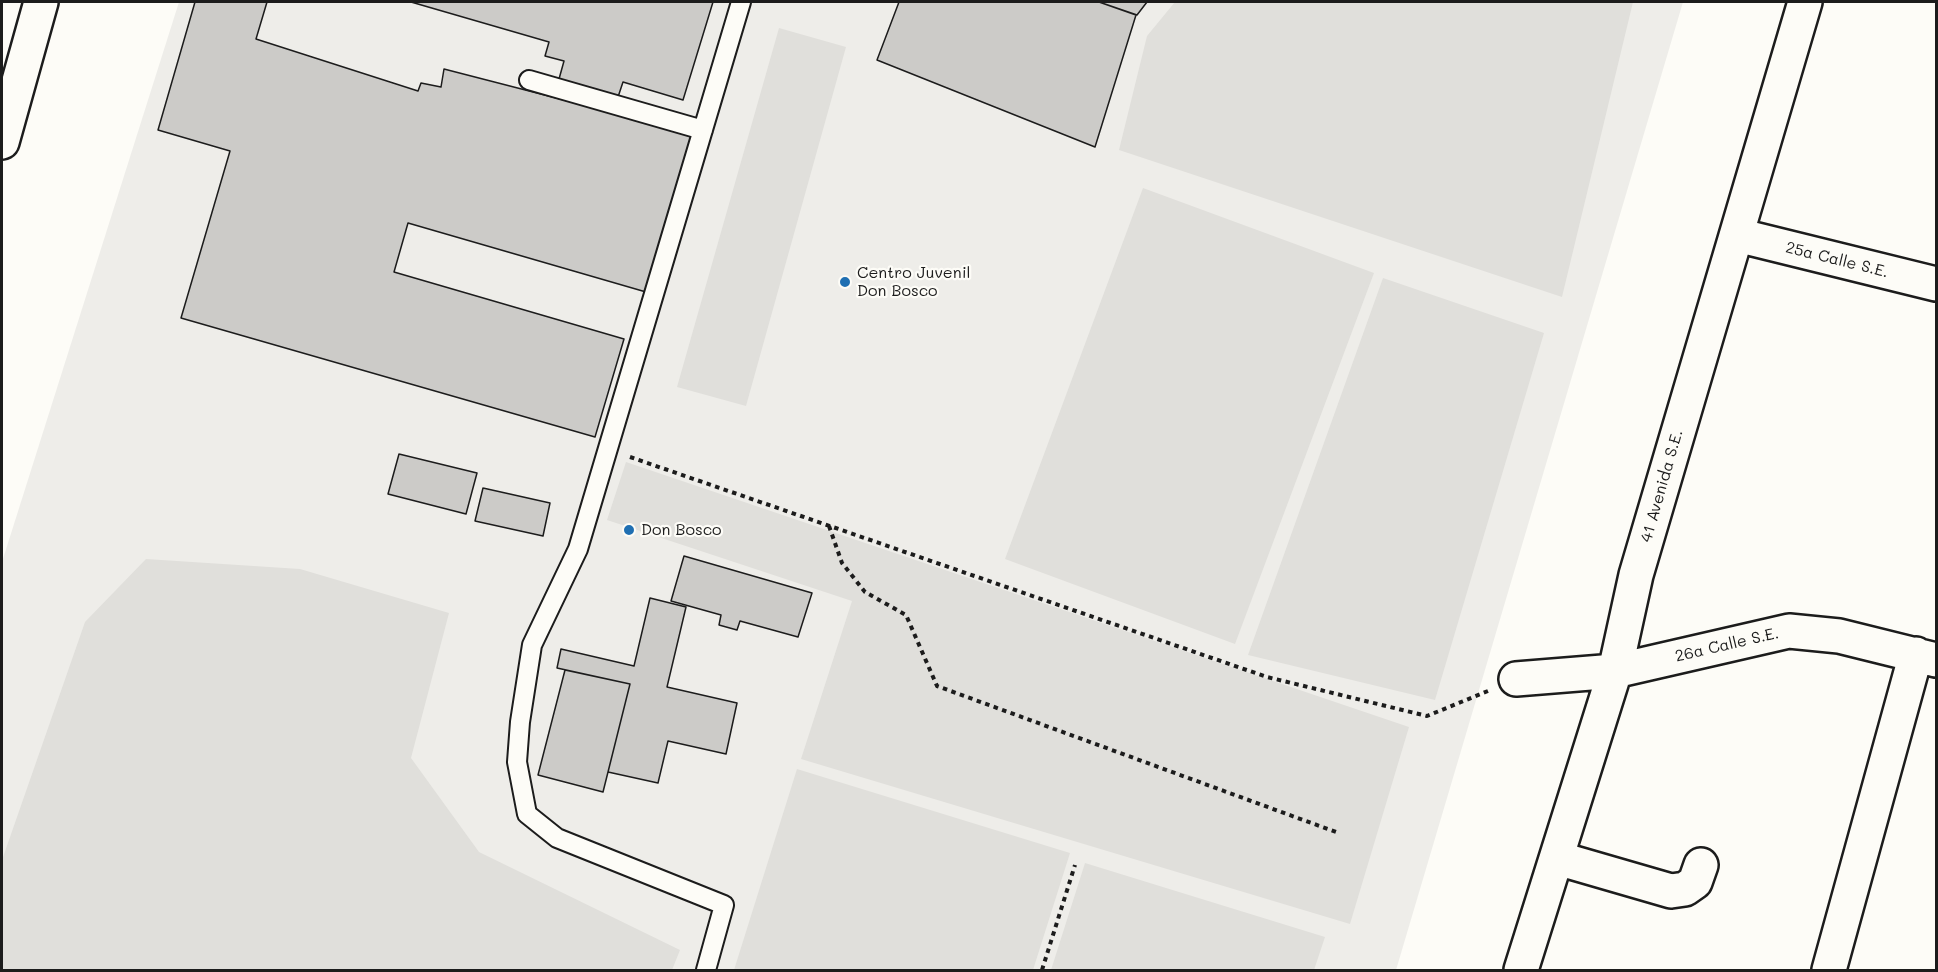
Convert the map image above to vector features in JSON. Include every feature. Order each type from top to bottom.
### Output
[{"type":"street","points":[[2,142],[41,2]]},
{"type":"street","name":"41 Avenida S.E.","points":[[1521,970],[1615,671],[1636,575],[1805,2]]},
{"type":"street","name":"25a Calle S.E.","points":[[1737,235],[1936,284]]},
{"type":"street","name":"26a Calle S.E.","points":[[1516,679],[1615,671],[1789,631],[1839,636],[1926,657]]},
{"type":"street","points":[[1829,970],[1926,657]]},
{"type":"street","points":[[1557,858],[1671,891],[1685,889],[1695,882],[1701,865]]},
{"type":"lane","points":[[706,970],[724,905],[557,838],[527,814],[517,762],[520,722],[532,645],[578,549],[741,2]]},
{"type":"lane","points":[[529,80],[703,130]]},
{"type":"path","points":[[607,449],[1268,677],[1427,716],[1516,679]]},
{"type":"path","points":[[828,525],[842,563],[864,592],[906,615],[937,686],[1336,832]]},
{"type":"path","points":[[1042,970],[1075,865]]},
{"type":"shaded area","name":"Centro Juvenil Don Bosco","points":[[179,2],[1683,2],[1396,970],[2,970],[2,562]]},
{"type":"shaded area","points":[[1175,2],[1633,2],[1562,297],[1119,150],[1147,36]]},
{"type":"shaded area","points":[[779,28],[846,47],[746,406],[677,387]]},
{"type":"shaded area","points":[[1143,188],[1374,273],[1235,644],[1005,559]]},
{"type":"shaded area","points":[[1383,278],[1544,333],[1435,700],[1248,655]]},
{"type":"shaded area","points":[[626,462],[1409,727],[1350,924],[801,759],[852,601],[607,520]]},
{"type":"shaded area","points":[[146,559],[300,569],[449,613],[411,758],[479,852],[680,950],[672,970],[2,970],[2,860],[85,622]]},
{"type":"shaded area","points":[[797,769],[1070,853],[1033,970],[734,970]]},
{"type":"shaded area","points":[[1085,863],[1325,937],[1314,970],[1051,970]]},
{"type":"building","points":[[195,2],[267,2],[256,39],[418,91],[421,83],[441,87],[444,69],[692,133],[646,292],[408,223],[394,272],[624,339],[595,437],[181,318],[230,151],[158,130]]},
{"type":"building","points":[[411,2],[713,2],[683,100],[623,82],[618,97],[559,79],[564,61],[545,56],[549,42]]},
{"type":"building","points":[[899,2],[1099,2],[1136,15],[1095,147],[877,60]]},
{"type":"building","points":[[1099,2],[1147,2],[1137,15]]},
{"type":"building","points":[[399,454],[477,473],[466,514],[388,494]]},
{"type":"building","points":[[483,488],[550,503],[543,536],[475,521]]},
{"type":"building","points":[[684,556],[812,593],[798,637],[740,621],[737,630],[719,625],[721,615],[671,601]]},
{"type":"building","points":[[650,598],[686,607],[667,687],[737,703],[726,754],[668,741],[658,783],[608,772],[630,684],[557,668],[561,649],[634,666]]},
{"type":"building","points":[[565,670],[630,684],[603,792],[538,775]]},
{"type":"place","name":"Centro Juvenil Don Bosco","points":[[845,282]]},
{"type":"place","name":"Don Bosco","points":[[629,530]]}]
